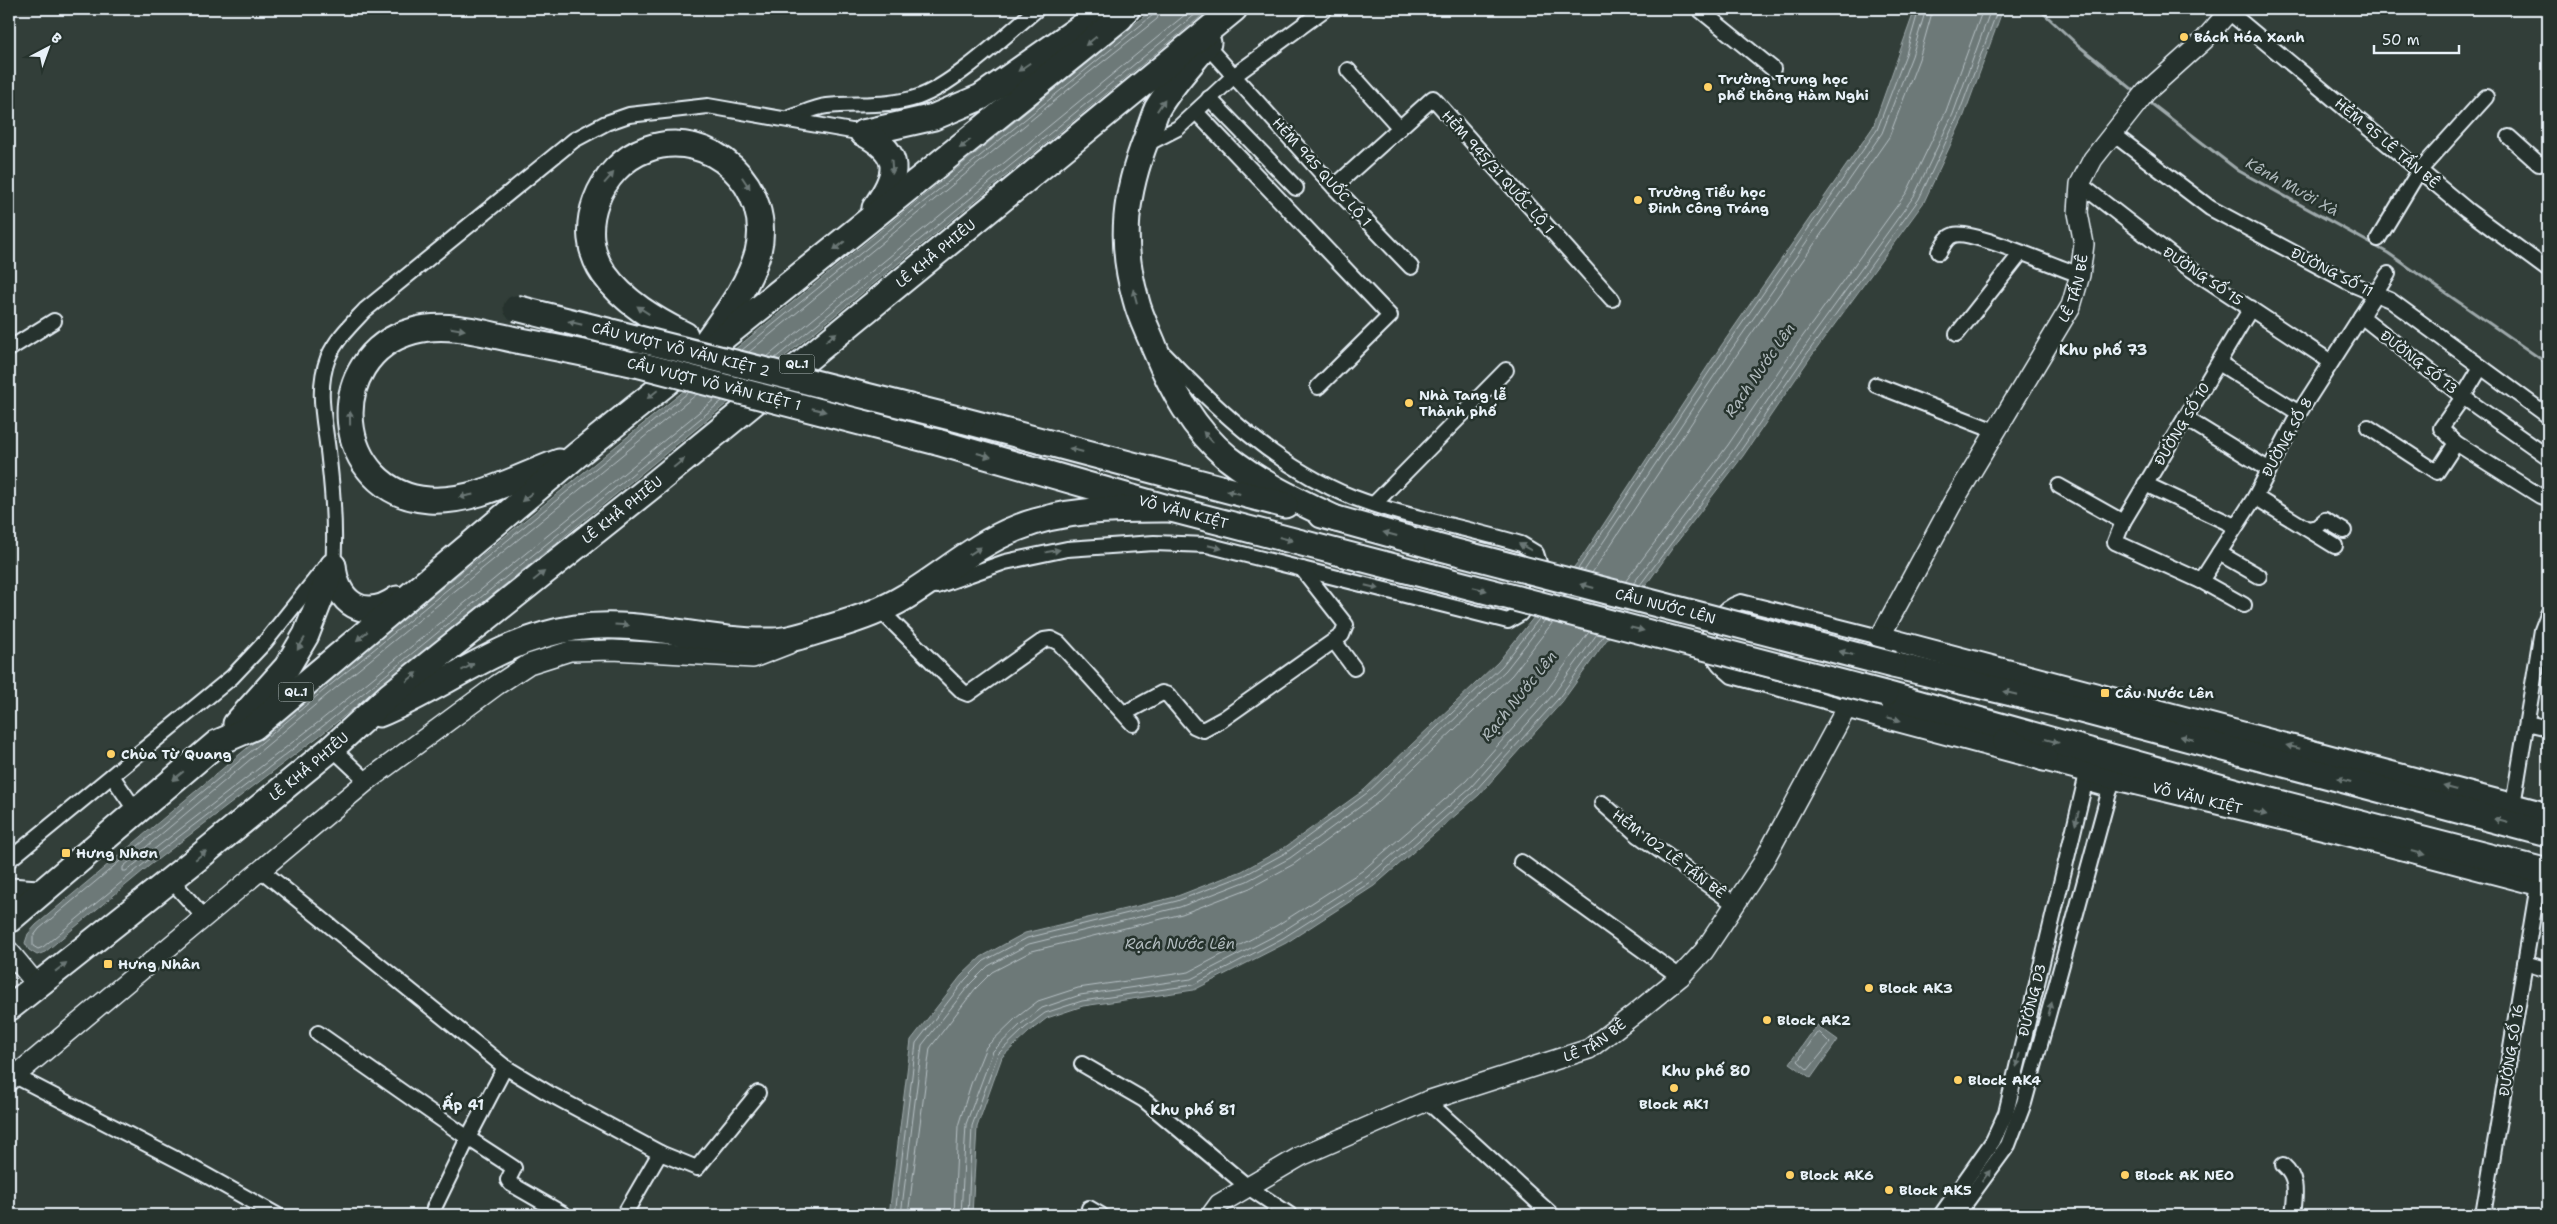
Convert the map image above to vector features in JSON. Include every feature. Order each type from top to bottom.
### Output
[{"type":"highway","points":[[863,133],[934,117],[981,97],[1107,9]]},
{"type":"highway","name":"QL.1","points":[[9,920],[38,893],[218,743],[254,727],[577,454],[1106,30],[1127,9]]},
{"type":"highway","points":[[1235,9],[1158,109],[1134,169],[1127,202],[1129,271],[1136,302],[1168,381],[1182,387],[1192,419],[1227,457],[1259,481],[1336,519]]},
{"type":"highway","name":"LÊ KHẢ PHIÊU","points":[[9,1008],[171,880],[332,748],[390,695],[652,486],[803,360],[1235,9]]},
{"type":"highway","points":[[859,229],[889,187],[894,174],[890,154],[877,140],[863,133]]},
{"type":"highway","points":[[691,363],[739,293],[758,252],[760,218],[749,186],[732,165],[719,155],[692,146],[662,145],[646,149],[628,158],[603,185],[595,202],[592,241],[604,274],[630,302],[667,326],[685,335],[773,367],[962,420],[1336,519]]},
{"type":"highway","name":"CẦU VƯỢT VÕ VĂN KIỆT 2","points":[[516,308],[962,420]]},
{"type":"highway","name":"CẦU VƯỢT VÕ VĂN KIỆT 1","points":[[577,454],[482,493],[430,500],[412,497],[380,480],[366,465],[354,447],[350,427],[350,407],[354,387],[362,368],[374,353],[388,341],[413,331],[449,328],[487,331],[636,364],[937,442]]},
{"type":"highway","name":"VÕ VĂN KIỆT","points":[[937,442],[1171,508],[1885,694],[2248,795],[2545,881]]},
{"type":"highway","points":[[362,721],[413,700],[493,653],[526,639],[550,633],[614,625],[653,627],[738,640],[775,641],[832,627],[880,610],[905,597],[1004,534],[1045,519],[1074,513],[1171,508]]},
{"type":"highway","name":"CẦU NƯỚC LÊN","points":[[1336,519],[1893,665],[2058,704]]},
{"type":"highway","points":[[333,561],[335,583],[343,596],[353,605],[366,610],[389,605],[427,581]]},
{"type":"highway","points":[[218,743],[254,706],[287,667],[306,635],[333,561]]},
{"type":"highway","points":[[2058,704],[2102,697]]},
{"type":"highway","points":[[1921,704],[2044,758]]},
{"type":"highway","points":[[2058,704],[2548,834]]},
{"type":"highway","points":[[9,891],[38,893]]},
{"type":"main road","points":[[1880,637],[2548,814]]},
{"type":"main road","name":"VÕ VĂN KIỆT","points":[[1847,707],[2044,758],[2086,777],[2112,784],[2338,832],[2545,881]]},
{"type":"street","points":[[788,119],[824,106],[865,106],[916,98],[958,73],[1037,9]]},
{"type":"street","points":[[1144,145],[1178,128],[1236,75],[1325,9]]},
{"type":"street","points":[[1699,9],[1773,69]]},
{"type":"street","name":"LÊ TẤN BÊ","points":[[1880,637],[1913,574],[1995,431],[2071,306],[2080,275],[2084,244],[2078,213],[2080,184],[2093,159],[2126,114],[2146,92],[2204,40],[2230,10]]},
{"type":"street","name":"HẺM 95 LÊ TẤN BÊ","points":[[2230,10],[2419,171],[2467,210],[2548,270]]},
{"type":"street","name":"HẺM 945 QUỐC LỘ 1","points":[[1206,45],[1236,75],[1334,187],[1411,267]]},
{"type":"street","points":[[1348,70],[1400,128]]},
{"type":"street","points":[[2378,239],[2419,171],[2486,97]]},
{"type":"street","points":[[1209,98],[1296,188]]},
{"type":"street","name":"HẺM 945/31 QUỐC LỘ 1","points":[[1334,187],[1433,98],[1612,299]]},
{"type":"street","points":[[9,860],[212,695],[241,668],[333,561],[334,510],[321,409],[322,382],[328,358],[337,341],[365,310],[574,140],[606,123],[629,115],[708,106],[863,133]]},
{"type":"street","points":[[1196,112],[1390,316],[1318,387]]},
{"type":"street","name":"ĐƯỜNG SỐ 11","points":[[2112,133],[2210,208],[2376,295],[2390,300],[2548,416]]},
{"type":"street","points":[[2509,137],[2539,164],[2548,162]]},
{"type":"street","name":"ĐƯỜNG SỐ 15","points":[[2080,184],[2183,264],[2331,362]]},
{"type":"street","points":[[1938,252],[1948,238],[1955,234],[1961,234],[2022,253],[2080,275]]},
{"type":"street","points":[[1957,334],[2022,253]]},
{"type":"street","name":"ĐƯỜNG SỐ 8","points":[[2201,581],[2255,497],[2299,413],[2388,274]]},
{"type":"street","name":"ĐƯỜNG SỐ 10","points":[[2201,581],[2115,542],[2123,522],[2145,484],[2251,308]]},
{"type":"street","name":"ĐƯỜNG SỐ 13","points":[[2361,316],[2463,397],[2441,428],[2456,443],[2540,496],[2548,498]]},
{"type":"street","points":[[9,349],[54,321]]},
{"type":"street","points":[[2219,363],[2299,413]]},
{"type":"street","points":[[2482,367],[2463,397],[2548,458]]},
{"type":"street","points":[[1374,504],[1506,370]]},
{"type":"street","points":[[1876,384],[1995,431]]},
{"type":"street","points":[[905,597],[1005,562],[1067,549],[1154,542],[1206,545],[1508,621],[1520,614],[1534,592],[1540,566],[1536,553],[1521,544],[1351,496],[1292,467],[1219,409],[1182,387]]},
{"type":"street","points":[[2185,418],[2268,469]]},
{"type":"street","points":[[2368,427],[2437,472],[2456,443]]},
{"type":"street","points":[[2145,484],[2235,526]]},
{"type":"street","points":[[2059,486],[2123,522]]},
{"type":"street","points":[[2255,497],[2335,546]]},
{"type":"street","points":[[2308,529],[2316,527],[2325,520],[2344,531]]},
{"type":"street","points":[[1004,534],[1002,549],[1005,562]]},
{"type":"street","points":[[2219,554],[2259,576]]},
{"type":"street","points":[[880,610],[968,694],[1044,640],[1051,639],[1059,642],[1129,718],[1162,693],[1168,695],[1194,726],[1203,730],[1223,720],[1334,641],[1346,630],[1346,625],[1302,569]]},
{"type":"street","points":[[2201,581],[2244,605]]},
{"type":"street","points":[[1847,707],[1732,676],[1718,664],[1710,650],[1710,636],[1716,619],[1729,606],[1741,602],[1880,637]]},
{"type":"street","points":[[2512,805],[2527,723],[2544,648],[2542,630],[2548,614]]},
{"type":"street","points":[[277,1215],[184,1164],[12,1079],[367,781],[497,685],[529,664],[570,651],[613,650],[753,658],[832,627]]},
{"type":"street","points":[[1334,641],[1354,668]]},
{"type":"street","name":"LÊ TẤN BÊ","points":[[1211,1215],[1219,1204],[1301,1156],[1427,1100],[1589,1049],[1680,977],[1704,951],[1762,864],[1847,707]]},
{"type":"street","points":[[2527,723],[2548,728]]},
{"type":"street","points":[[332,748],[367,781]]},
{"type":"street","points":[[112,776],[136,811]]},
{"type":"street","name":"ĐƯỜNG D3","points":[[1941,1215],[1993,1141],[2006,1113],[2086,777]]},
{"type":"street","name":"ĐƯỜNG D3","points":[[1958,1215],[2008,1145],[2024,1103],[2112,784]]},
{"type":"street","name":"HẺM 102 LÊ TẤN BÊ","points":[[1602,803],[1638,835],[1736,905]]},
{"type":"street","points":[[1522,862],[1680,977]]},
{"type":"street","points":[[261,870],[506,1067],[550,1094],[660,1154],[697,1168],[758,1093]]},
{"type":"street","points":[[171,880],[204,918]]},
{"type":"street","name":"ĐƯỜNG SỐ 16","points":[[2483,1215],[2525,963],[2545,881]]},
{"type":"street","points":[[9,951],[38,986]]},
{"type":"street","points":[[2525,963],[2548,970]]},
{"type":"street","points":[[318,1033],[514,1168],[508,1180],[511,1184],[565,1215]]},
{"type":"street","points":[[1082,1064],[1144,1100],[1248,1187],[1290,1215]]},
{"type":"street","points":[[434,1208],[468,1138],[506,1067]]},
{"type":"street","points":[[1427,1100],[1552,1215]]},
{"type":"street","points":[[624,1215],[660,1154]]},
{"type":"street","points":[[2283,1165],[2290,1171],[2295,1180],[2293,1215]]},
{"type":"water","points":[[1153,9],[1210,9],[327,730],[149,866],[45,952],[37,955],[29,950],[25,943],[28,934],[36,925],[320,687]]},
{"type":"water","name":"Rạch Nước Lên","points":[[1915,9],[2003,9],[1963,118],[1924,202],[1810,358],[1743,456],[1674,546],[1562,702],[1479,795],[1374,886],[1286,943],[1194,990],[1083,1006],[1047,1018],[1002,1057],[977,1127],[972,1215],[889,1215],[911,1040],[961,976],[981,957],[1025,933],[1175,897],[1242,871],[1284,848],[1364,790],[1498,662],[1582,557],[1721,346],[1873,127]]},
{"type":"water","points":[[1817,1025],[1838,1040],[1811,1078],[1790,1063]]},
{"type":"waterway","name":"Kênh Mười Xà","points":[[2039,9],[2079,46],[2137,93]]},
{"type":"waterway","name":"Kênh Mười Xà","points":[[2148,101],[2239,171],[2388,253],[2548,364]]},
{"type":"place","name":"Bách Hóa Xanh","points":[[2184,37]]},
{"type":"place","name":"Trường Trung học phổ thông Hàm Nghi","points":[[1708,87]]},
{"type":"place","name":"Trường Tiểu học Đinh Công Tráng","points":[[1638,200]]},
{"type":"place","name":"Nhà Tang lễ Thành phố","points":[[1409,403]]},
{"type":"place","name":"Cầu Nước Lên","points":[[2105,693]]},
{"type":"place","name":"Chùa Từ Quang","points":[[111,754]]},
{"type":"place","name":"Hưng Nhơn","points":[[66,853]]},
{"type":"place","name":"Hưng Nhân","points":[[108,964]]},
{"type":"place","name":"Block AK3","points":[[1869,988]]},
{"type":"place","name":"Block AK2","points":[[1767,1020]]},
{"type":"place","name":"Block AK4","points":[[1958,1080]]},
{"type":"place","name":"Block AK1","points":[[1674,1088]]},
{"type":"place","name":"Block AK6","points":[[1790,1175]]},
{"type":"place","name":"Block AK NEO","points":[[2125,1175]]},
{"type":"place","name":"Block AK5","points":[[1889,1190]]},
{"type":"district","name":"Khu phố 73","points":[[2103,350]]},
{"type":"district","name":"Khu phố 80","points":[[1706,1071]]},
{"type":"district","name":"Ấp 41","points":[[463,1105]]},
{"type":"district","name":"Khu phố 81","points":[[1193,1110]]}]
